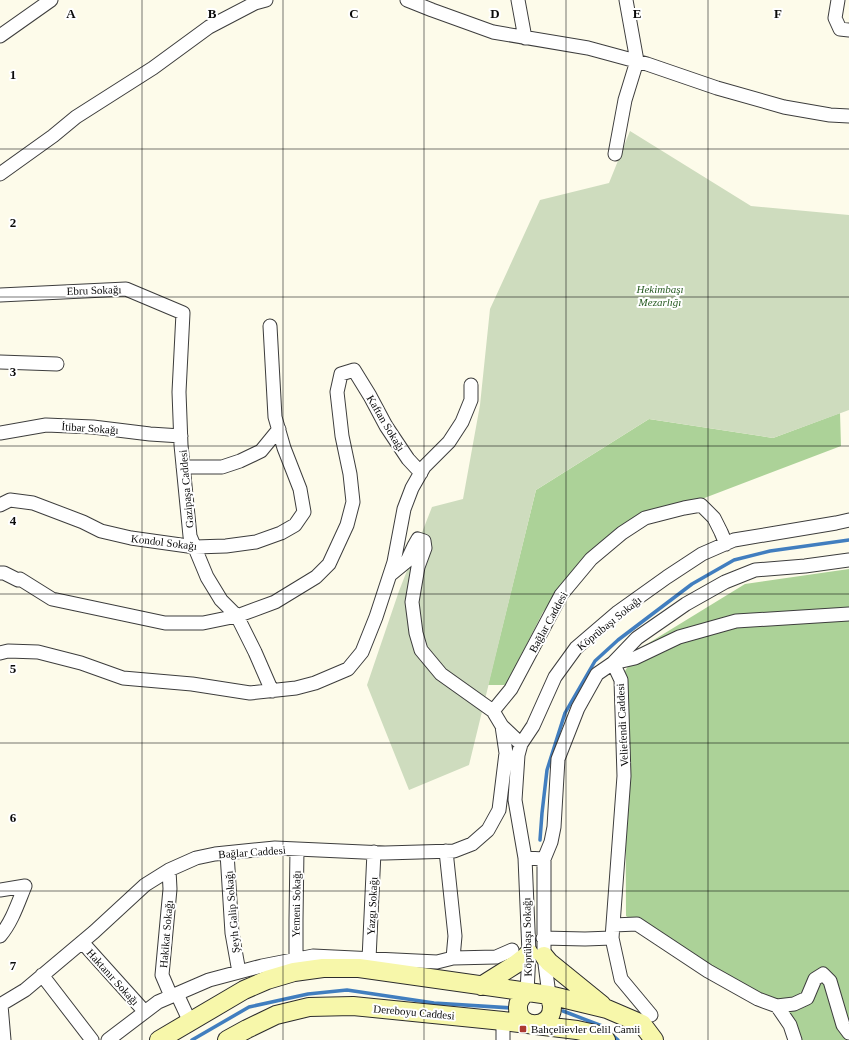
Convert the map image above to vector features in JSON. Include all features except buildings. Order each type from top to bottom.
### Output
[{"type":"main road","points":[[481,986],[516,964],[528,953],[549,962],[607,1009]]},
{"type":"main road","points":[[159,1040],[244,990],[267,980],[294,972],[323,968],[359,968],[549,995],[607,1009],[642,1024],[654,1040]]},
{"type":"main road","points":[[528,992],[523,995],[520,1000],[518,1011],[523,1020],[534,1024],[544,1022],[551,1013],[552,1007],[549,995]]},
{"type":"main road","name":"Dereboyu Caddesi","points":[[227,1040],[276,1015],[309,1007],[353,1006],[534,1024],[595,1034],[606,1040]]},
{"type":"street","points":[[0,36],[51,0]]},
{"type":"street","points":[[0,174],[53,136],[76,117],[153,68],[209,26],[266,0]]},
{"type":"street","points":[[407,0],[493,32],[588,48],[647,64],[717,88],[784,107],[830,115],[849,116]]},
{"type":"street","points":[[518,0],[525,38]]},
{"type":"street","points":[[615,154],[625,100],[637,61],[626,0]]},
{"type":"street","points":[[838,0],[835,18],[840,29],[849,30]]},
{"type":"street","name":"Ebru Sokağı","points":[[0,294],[126,289],[182,313]]},
{"type":"street","name":"Gazipaşa Caddesi","points":[[182,313],[179,392],[183,467],[190,536],[207,577],[221,600],[237,616],[272,691]]},
{"type":"street","name":"Kondol Sokağı","points":[[0,505],[10,500],[33,503],[101,531],[131,538],[195,547],[226,546],[256,542],[281,533],[295,525],[304,512],[300,489],[284,448],[275,416],[270,326]]},
{"type":"street","points":[[0,362],[57,364]]},
{"type":"street","name":"Kaftan Sokağı","points":[[237,616],[275,602],[316,577],[329,564],[347,525],[353,502],[350,474],[342,436],[337,392],[340,374],[354,370],[386,426],[408,459],[421,473]]},
{"type":"street","points":[[0,653],[8,651],[38,652],[82,663],[123,678],[192,684],[250,693],[296,688],[309,685],[348,669],[362,652],[376,617],[394,562],[404,509],[412,488],[424,467],[449,442],[462,422],[471,400],[471,385]]},
{"type":"street","name":"İtibar Sokağı","points":[[0,433],[46,425],[93,427],[181,436]]},
{"type":"street","points":[[183,467],[222,467],[240,461],[260,451],[279,429]]},
{"type":"street","name":"Bağlar Caddesi","points":[[493,711],[511,689],[561,595],[591,559],[622,533],[645,518],[701,505],[714,518],[726,544]]},
{"type":"street","name":"Köprübaşı Sokağı","points":[[528,992],[525,858],[515,800],[518,755],[521,744],[533,726],[554,677],[576,648],[618,612],[702,554],[734,540],[849,520]]},
{"type":"street","points":[[390,575],[408,561],[418,539],[424,541],[425,548],[418,567],[412,602],[416,633],[421,650],[441,674],[493,711],[502,726],[521,744]]},
{"type":"street","points":[[108,1040],[158,1002],[209,980],[262,966],[313,956],[437,962],[453,958],[496,957],[528,953],[543,938],[544,859],[551,842],[554,827],[558,759],[578,708],[597,674],[613,663],[636,638],[686,604],[725,582],[755,570],[805,566],[849,560]]},
{"type":"street","points":[[0,573],[4,573],[18,580],[20,579],[52,599],[165,623],[203,623],[237,616]]},
{"type":"street","points":[[613,663],[635,658],[679,637],[736,621],[849,614]]},
{"type":"street","name":"Veliefendi Caddesi","points":[[613,663],[621,680],[624,776],[612,938],[621,979],[651,1015]]},
{"type":"street","name":"Bağlar Caddesi","points":[[0,1005],[25,990],[82,942],[145,885],[169,870],[196,858],[215,854],[275,848],[374,852],[454,852],[472,844],[488,830],[499,810],[506,753],[502,726]]},
{"type":"street","name":"Yemeni Sokağı","points":[[296,960],[297,849]]},
{"type":"street","points":[[446,851],[455,936],[453,958]]},
{"type":"street","name":"Yazgı Sokağı","points":[[369,959],[374,852]]},
{"type":"street","name":"Şeyh Galip Sokağı","points":[[227,853],[232,933],[239,972]]},
{"type":"street","points":[[525,858],[544,859]]},
{"type":"street","name":"Hakikat Sokağı","points":[[169,870],[170,889],[162,975],[190,1022]]},
{"type":"street","points":[[0,890],[25,886],[16,910],[4,932],[0,936]]},
{"type":"street","points":[[613,925],[637,924],[708,971],[758,999],[777,1006],[794,1004],[807,998],[815,979],[823,974],[830,981],[843,1025],[849,1033]]},
{"type":"street","points":[[543,938],[612,938]]},
{"type":"street","name":"Haktanır Sokağı","points":[[82,942],[145,1012]]},
{"type":"street","points":[[528,953],[549,995]]},
{"type":"street","points":[[42,975],[92,1040]]},
{"type":"street","points":[[0,1005],[4,1040]]},
{"type":"street","points":[[777,1006],[790,1025],[795,1040]]},
{"type":"street","points":[[503,1021],[503,1040]]},
{"type":"green space","name":"Hekimbaşı Mezarlığı","points":[[630,131],[751,206],[849,215],[849,410],[773,438],[649,419],[536,490],[469,765],[409,790],[367,685],[399,591],[432,507],[463,499],[480,405],[490,309],[540,200],[609,183]]},
{"type":"green space","points":[[840,413],[841,446],[610,534],[543,612],[506,685],[488,685],[536,490],[649,419],[773,438]]},
{"type":"green space","points":[[849,569],[849,1040],[802,1040],[792,1017],[626,916],[625,671],[639,649],[745,584]]},
{"type":"waterway","points":[[540,840],[547,770],[565,713],[595,661],[618,640],[692,584],[734,560],[770,551],[849,540]]},
{"type":"waterway","points":[[192,1040],[249,1007],[308,994],[347,990],[434,1003],[512,1008]]},
{"type":"waterway","points":[[563,1011],[602,1026],[618,1040]]},
{"type":"place","name":"Bahçelievler Celil Camii","points":[[523,1029]]}]
